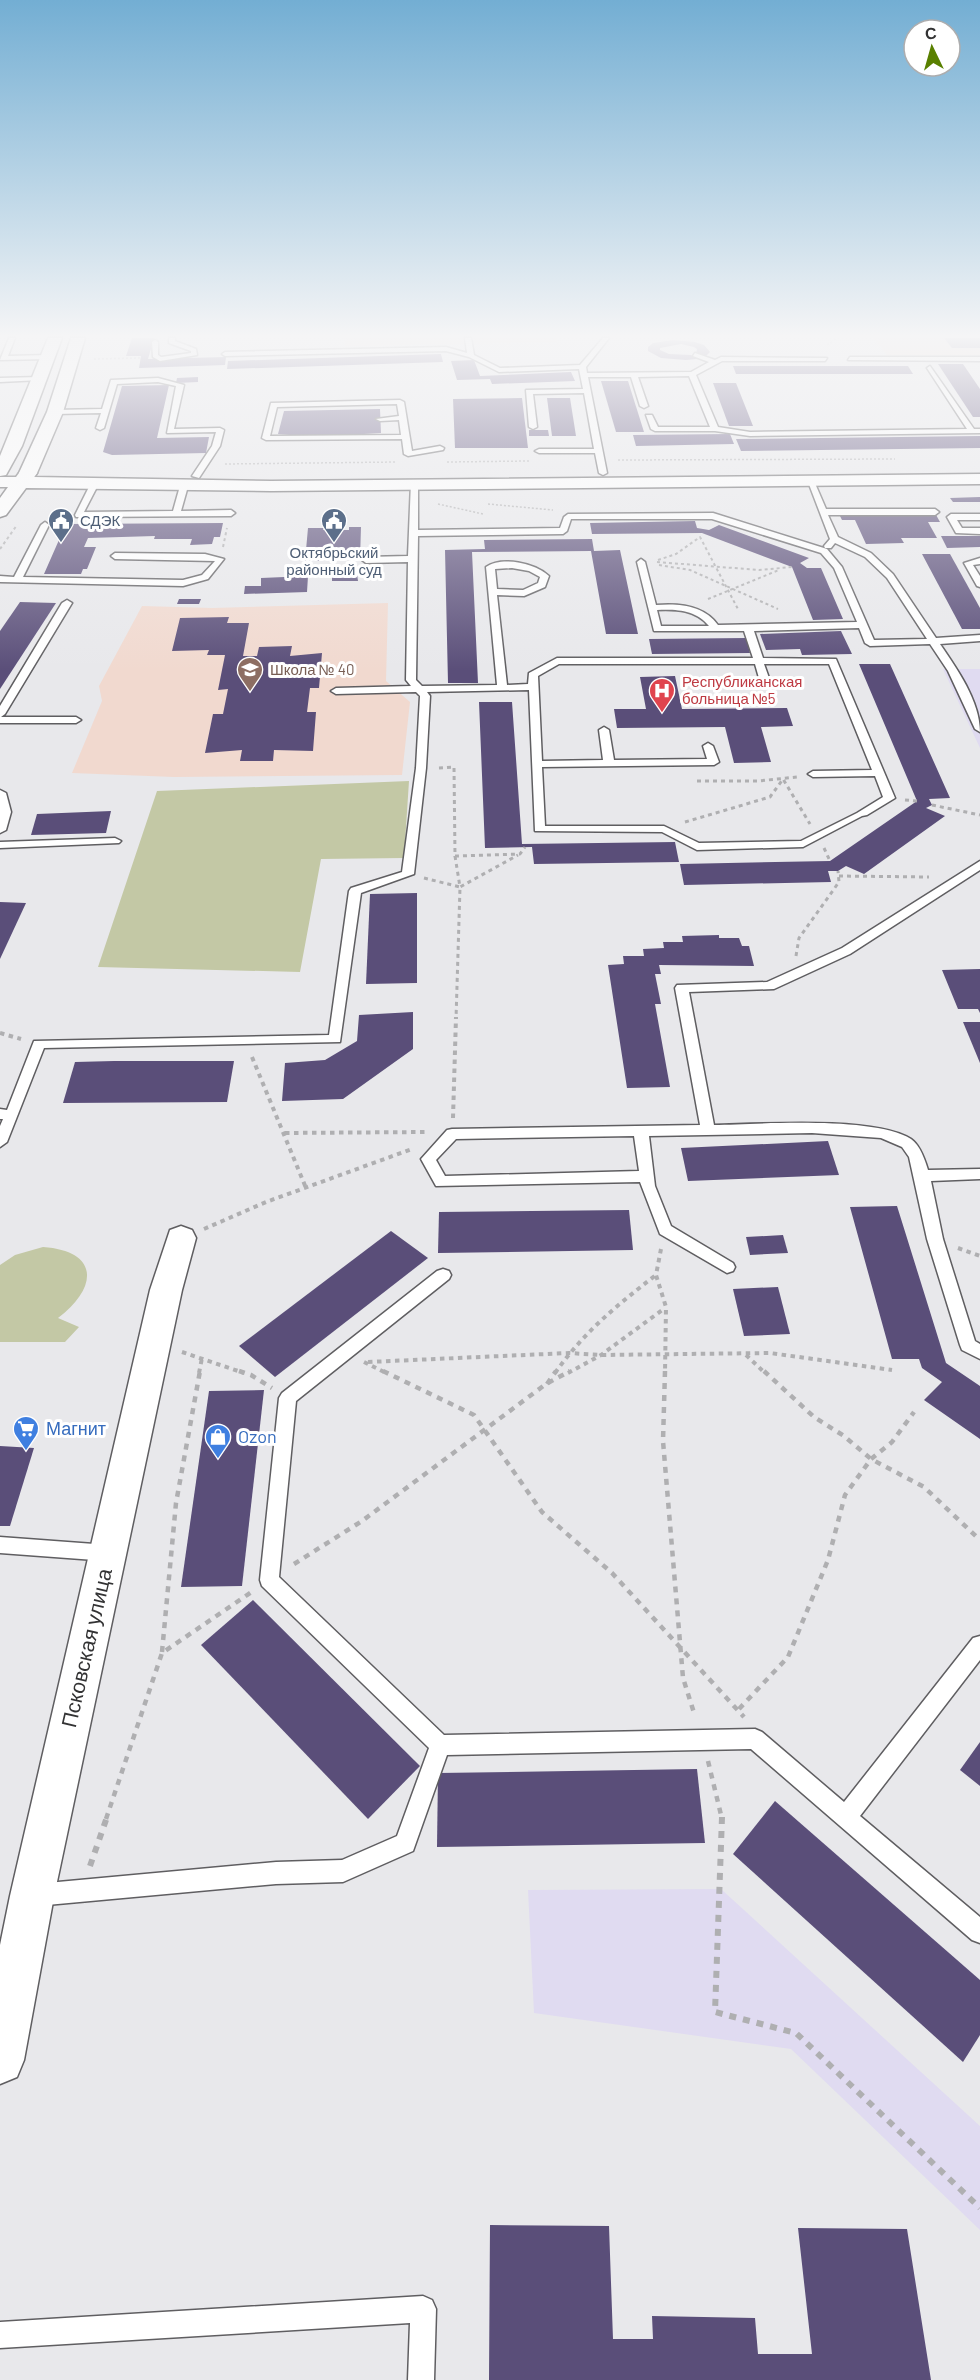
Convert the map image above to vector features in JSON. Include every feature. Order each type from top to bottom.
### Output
[{"type":"main road","points":[[6,449],[0,472],[24,478],[94,485],[190,481]]},
{"type":"main road","points":[[0,511],[24,478],[38,449]]},
{"type":"main road","points":[[0,482],[24,478],[190,481],[807,476],[980,470]]},
{"type":"main road","points":[[807,476],[980,479]]},
{"type":"street","name":"Псковская улица","points":[[0,2060],[32,1896],[154,1342],[181,1238]]},
{"type":"lane","points":[[176,514],[190,481],[214,449]]},
{"type":"lane","points":[[407,449],[408,453],[429,449]]},
{"type":"lane","points":[[539,451],[599,451],[605,478]]},
{"type":"lane","points":[[807,476],[834,539],[868,555],[890,576],[953,670],[980,729]]},
{"type":"lane","points":[[0,1142],[6,1114],[39,1044],[335,1039],[355,891],[408,874],[421,768],[425,696],[411,680],[413,533],[411,479]]},
{"type":"lane","points":[[94,485],[79,515],[231,513]]},
{"type":"lane","points":[[822,512],[934,512]]},
{"type":"lane","points":[[413,533],[563,531],[568,517],[713,516],[824,551],[838,567],[870,643],[980,638]]},
{"type":"lane","points":[[980,517],[951,517],[959,531],[980,531]]},
{"type":"lane","points":[[17,579],[45,525]]},
{"type":"lane","points":[[824,551],[834,539]]},
{"type":"lane","points":[[0,579],[182,586],[203,579],[213,572],[220,559],[115,556]]},
{"type":"lane","points":[[366,560],[413,559]]},
{"type":"lane","points":[[980,561],[968,563],[980,583]]},
{"type":"lane","points":[[641,562],[657,630],[863,625]]},
{"type":"lane","points":[[492,592],[524,592],[542,585],[545,576],[533,567],[505,564],[490,567],[492,592],[502,687]]},
{"type":"lane","points":[[0,714],[67,603]]},
{"type":"lane","points":[[652,608],[686,609],[711,620],[715,628]]},
{"type":"lane","points":[[748,628],[764,678]]},
{"type":"lane","points":[[557,661],[759,661],[833,661],[890,798],[803,844],[697,847],[664,829],[539,829],[533,675],[557,661]]},
{"type":"lane","points":[[336,691],[533,687]]},
{"type":"lane","points":[[0,720],[76,720]]},
{"type":"lane","points":[[604,730],[609,763]]},
{"type":"lane","points":[[536,764],[714,762],[708,746]]},
{"type":"lane","points":[[813,774],[879,773]]},
{"type":"lane","points":[[0,794],[6,817],[0,830]]},
{"type":"lane","points":[[0,845],[115,841]]},
{"type":"lane","points":[[708,1129],[682,988],[769,986],[846,951],[980,865]]},
{"type":"lane","points":[[647,1176],[441,1182],[428,1159],[452,1134],[812,1128],[883,1133],[907,1143],[916,1156],[935,1239],[968,1345],[980,1352]]},
{"type":"lane","points":[[641,1131],[648,1186],[665,1230],[727,1267]]},
{"type":"lane","points":[[922,1176],[980,1174]]},
{"type":"lane","points":[[443,1275],[288,1398],[269,1580],[440,1745],[755,1739],[980,1932]]},
{"type":"lane","points":[[0,1545],[108,1553]]},
{"type":"lane","points":[[846,1817],[980,1645]]},
{"type":"lane","points":[[32,1896],[276,1873],[343,1871],[405,1843],[440,1745]]},
{"type":"lane","points":[[0,2335],[423,2308],[422,2380]]},
{"type":"path","points":[[429,502],[483,514]]},
{"type":"path","points":[[483,532],[530,503]]},
{"type":"path","points":[[483,504],[574,512],[597,517]]},
{"type":"path","points":[[0,549],[21,520]]},
{"type":"path","points":[[641,562],[665,559],[700,537],[748,628]]},
{"type":"path","points":[[641,562],[715,565],[747,569],[792,567]]},
{"type":"path","points":[[641,562],[690,570],[783,612]]},
{"type":"path","points":[[686,609],[783,568]]},
{"type":"path","points":[[421,768],[454,767],[455,856],[460,887],[452,1134]]},
{"type":"path","points":[[664,829],[770,797],[783,779],[819,836]]},
{"type":"path","points":[[932,805],[980,815]]},
{"type":"path","points":[[408,874],[460,887],[520,854],[525,847]]},
{"type":"path","points":[[455,856],[520,854]]},
{"type":"path","points":[[794,974],[799,938],[839,882],[838,873],[959,878]]},
{"type":"path","points":[[244,1040],[285,1133],[306,1188]]},
{"type":"path","points":[[285,1133],[401,1131],[452,1134]]},
{"type":"path","points":[[181,1238],[306,1188],[452,1134]]},
{"type":"path","points":[[665,1230],[656,1275],[666,1307],[663,1441],[683,1678],[722,1814],[714,2012],[795,2033],[980,2208]]},
{"type":"path","points":[[546,1384],[569,1353],[601,1318],[656,1275]]},
{"type":"path","points":[[162,1653],[269,1580],[362,1521],[546,1384],[601,1355],[666,1307]]},
{"type":"path","points":[[154,1342],[250,1375],[288,1398]]},
{"type":"path","points":[[345,1353],[474,1414],[484,1432],[542,1512],[612,1573],[739,1709],[755,1739]]},
{"type":"path","points":[[364,1362],[569,1353],[601,1355],[770,1353],[892,1370]]},
{"type":"path","points":[[746,1354],[814,1417],[844,1436],[871,1459],[924,1487],[980,1540]]},
{"type":"path","points":[[81,1891],[162,1653],[176,1503],[202,1358]]},
{"type":"path","points":[[739,1709],[788,1657],[828,1560],[845,1495],[871,1459],[892,1442],[914,1412]]},
{"type":"shaded area","name":"Школа № 40","points":[[388,603],[386,681],[410,702],[402,775],[174,777],[72,773],[102,701],[99,686],[142,606],[212,608]]},
{"type":"shaded area","points":[[943,669],[980,669],[980,748]]},
{"type":"shaded area","points":[[721,1889],[980,2126],[980,2230],[791,2049],[534,2013],[528,1890]]},
{"type":"green space","points":[[409,781],[404,858],[321,859],[300,972],[98,967],[157,791]]},
{"type":"green space","points":[[43,1247],[62,1250],[83,1263],[87,1273],[81,1295],[58,1318],[79,1327],[65,1342],[0,1342],[0,1265],[15,1255]]},
{"type":"building","points":[[104,449],[207,449],[206,453],[112,455],[103,452]]},
{"type":"building","points":[[740,449],[895,449],[741,451]]},
{"type":"building","points":[[980,497],[980,502],[953,502],[950,498]]},
{"type":"building","points":[[935,513],[940,522],[928,522],[937,538],[901,538],[904,543],[866,544],[855,520],[842,520],[839,514]]},
{"type":"building","points":[[695,521],[697,528],[709,530],[719,525],[809,558],[800,563],[807,568],[821,568],[843,619],[813,620],[792,567],[702,533],[592,534],[590,523]]},
{"type":"building","points":[[223,523],[220,537],[214,537],[212,544],[190,545],[192,539],[154,539],[155,536],[88,538],[84,547],[96,547],[87,569],[83,569],[81,574],[44,574],[66,524]]},
{"type":"building","name":"Октябрьский районный суд","points":[[349,527],[361,527],[360,559],[319,558],[319,561],[305,561],[308,528],[349,530]]},
{"type":"building","points":[[941,536],[980,536],[980,547],[947,548]]},
{"type":"building","points":[[592,539],[594,551],[620,550],[638,634],[606,634],[591,551],[472,552],[478,683],[448,683],[445,550],[485,549],[484,540]]},
{"type":"building","points":[[922,554],[950,554],[980,608],[980,629],[962,629]]},
{"type":"building","points":[[357,574],[358,581],[332,581],[332,575]]},
{"type":"building","points":[[308,576],[307,592],[244,594],[245,586],[261,586],[261,578]]},
{"type":"building","points":[[179,599],[201,599],[199,604],[177,604]]},
{"type":"building","points":[[20,602],[56,603],[0,689],[0,631]]},
{"type":"building","points":[[229,617],[227,623],[249,623],[243,656],[257,656],[259,647],[292,646],[290,656],[322,653],[319,688],[310,688],[307,712],[316,712],[313,751],[274,750],[273,761],[240,761],[242,750],[205,753],[213,714],[223,714],[228,689],[218,690],[225,655],[207,655],[209,650],[172,651],[180,618]]},
{"type":"building","points":[[841,631],[852,654],[802,655],[800,649],[766,650],[760,634]]},
{"type":"building","points":[[746,638],[750,653],[652,654],[649,639]]},
{"type":"building","points":[[859,664],[890,664],[950,798],[929,799],[932,805],[926,808],[945,816],[864,874],[846,866],[838,871],[828,871],[831,882],[684,885],[680,864],[830,861],[917,801]]},
{"type":"building","points":[[675,676],[682,709],[787,708],[793,726],[761,727],[771,762],[734,763],[725,727],[617,728],[614,709],[646,709],[640,677]]},
{"type":"building","points":[[479,702],[512,702],[522,844],[675,842],[679,862],[534,864],[532,847],[485,848]]},
{"type":"building","points":[[111,811],[106,833],[31,835],[37,814]]},
{"type":"building","points":[[417,893],[417,983],[366,984],[370,894]]},
{"type":"building","points":[[0,902],[26,903],[0,959]]},
{"type":"building","points":[[719,935],[719,938],[739,938],[742,946],[749,946],[754,966],[659,965],[661,974],[655,974],[661,1004],[655,1004],[670,1087],[627,1088],[608,965],[624,964],[623,956],[644,956],[643,949],[664,948],[663,942],[683,942],[682,936]]},
{"type":"building","points":[[980,969],[980,1013],[978,1009],[958,1009],[942,970]]},
{"type":"building","points":[[413,1012],[413,1049],[343,1099],[282,1101],[285,1063],[325,1060],[357,1041],[359,1015]]},
{"type":"building","points":[[963,1022],[980,1022],[980,1063]]},
{"type":"building","points":[[234,1061],[227,1102],[63,1103],[75,1062]]},
{"type":"building","points":[[828,1141],[839,1175],[688,1181],[681,1148]]},
{"type":"building","points":[[897,1206],[946,1363],[980,1386],[980,1439],[924,1400],[942,1382],[922,1368],[919,1359],[892,1359],[850,1207]]},
{"type":"building","points":[[629,1210],[633,1250],[438,1253],[439,1212]]},
{"type":"building","points":[[391,1231],[428,1258],[275,1377],[239,1346]]},
{"type":"building","points":[[783,1235],[788,1253],[750,1255],[746,1237]]},
{"type":"building","points":[[778,1287],[790,1334],[744,1336],[733,1289]]},
{"type":"building","points":[[264,1390],[242,1586],[181,1587],[209,1391]]},
{"type":"building","points":[[0,1446],[34,1448],[10,1526],[0,1526]]},
{"type":"building","points":[[253,1600],[420,1766],[368,1819],[201,1645]]},
{"type":"building","points":[[980,1742],[980,1786],[960,1770]]},
{"type":"building","points":[[697,1769],[705,1843],[437,1847],[438,1773]]},
{"type":"building","points":[[775,1801],[980,1980],[980,2035],[963,2062],[733,1854]]},
{"type":"building","points":[[490,2225],[609,2226],[613,2339],[653,2339],[652,2316],[755,2318],[758,2354],[812,2354],[798,2228],[907,2229],[931,2380],[489,2380]]},
{"type":"place","name":"СДЭК","points":[[61,544]]},
{"type":"place","name":"Октябрьский районный суд","points":[[334,544]]},
{"type":"place","name":"Школа № 40","points":[[250,693]]},
{"type":"place","name":"Республиканская больница №5","points":[[662,714]]},
{"type":"place","name":"Магнит","points":[[26,1452]]},
{"type":"place","name":"Ozon","points":[[218,1460]]}]
